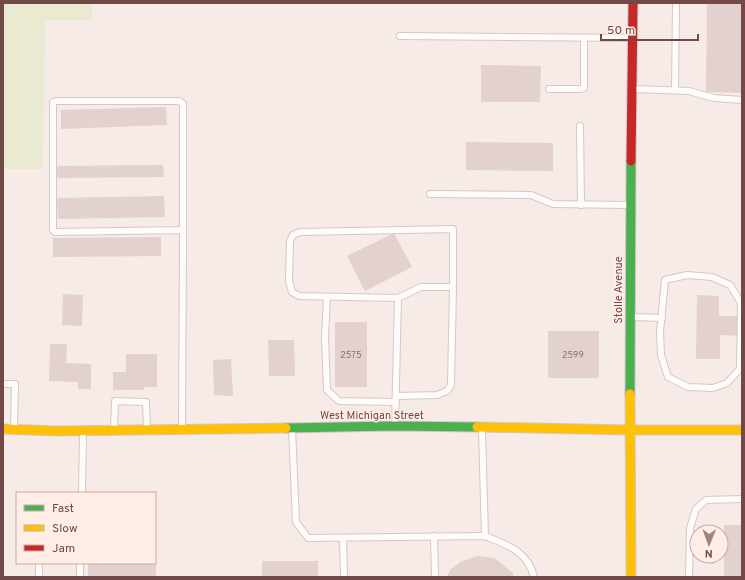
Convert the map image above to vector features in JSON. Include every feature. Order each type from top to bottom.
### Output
[{"type":"main road","name":"Stolle Avenue","points":[[632,577],[630,317],[633,3]]},
{"type":"main road","name":"West Michigan Street","points":[[3,429],[83,431],[395,426],[631,430],[742,430]]},
{"type":"lane","points":[[675,90],[676,3]]},
{"type":"lane","points":[[400,36],[632,38]]},
{"type":"lane","points":[[549,89],[584,88],[584,38]]},
{"type":"lane","points":[[632,89],[689,90],[714,98],[742,100]]},
{"type":"lane","points":[[182,430],[183,230],[183,104],[182,102],[164,101],[53,102],[53,230],[55,232],[183,230]]},
{"type":"lane","points":[[580,126],[581,205]]},
{"type":"lane","points":[[430,194],[531,195],[553,204],[631,206]]},
{"type":"lane","points":[[327,297],[325,336],[327,390],[339,401],[396,399],[437,395],[447,391],[451,385],[453,287],[453,230],[300,232],[293,235],[290,241],[289,281],[292,292],[299,296],[398,298],[421,287],[453,287]]},
{"type":"lane","points":[[687,275],[712,277],[730,286],[741,303],[740,369],[727,383],[713,388],[688,387],[668,377],[661,355],[660,332],[662,318],[665,280],[687,275]]},
{"type":"lane","points":[[395,426],[398,298]]},
{"type":"lane","points":[[630,317],[662,318]]},
{"type":"lane","points":[[3,384],[14,384],[14,429]]},
{"type":"lane","points":[[114,430],[115,401],[146,402],[147,430]]},
{"type":"lane","points":[[292,428],[296,522],[308,538],[485,536],[506,544],[524,555],[534,577]]},
{"type":"lane","points":[[482,428],[485,536]]},
{"type":"lane","points":[[82,492],[83,431]]},
{"type":"lane","points":[[689,577],[690,528],[696,509],[706,500],[742,499]]},
{"type":"lane","points":[[434,536],[435,577]]},
{"type":"lane","points":[[343,538],[344,577]]},
{"type":"lane","points":[[39,564],[39,577]]},
{"type":"lane","points":[[80,564],[80,577]]},
{"type":"green space","points":[[3,3],[92,3],[92,20],[45,20],[43,169],[3,169]]},
{"type":"building","points":[[707,3],[742,3],[742,93],[706,92]]},
{"type":"building","points":[[481,65],[541,66],[540,102],[481,102]]},
{"type":"building","points":[[166,107],[167,125],[61,129],[61,110]]},
{"type":"building","points":[[466,142],[553,143],[553,171],[466,170]]},
{"type":"building","points":[[163,165],[164,177],[54,178],[54,166]]},
{"type":"building","points":[[164,196],[165,217],[58,219],[57,198]]},
{"type":"building","points":[[394,233],[412,267],[365,291],[347,256]]},
{"type":"building","points":[[161,237],[161,256],[53,257],[53,238]]},
{"type":"building","points":[[63,294],[83,295],[82,326],[62,325]]},
{"type":"building","points":[[697,295],[719,296],[719,316],[742,316],[742,336],[720,335],[720,359],[696,359]]},
{"type":"building","points":[[335,322],[367,322],[367,387],[335,387]]},
{"type":"building","points":[[548,331],[599,331],[599,378],[548,378]]},
{"type":"building","points":[[268,340],[294,340],[295,376],[269,376]]},
{"type":"building","points":[[50,344],[67,344],[66,363],[91,364],[91,389],[78,389],[78,382],[49,381]]},
{"type":"building","points":[[126,354],[157,354],[157,387],[144,387],[144,390],[113,390],[113,372],[126,372]]},
{"type":"building","points":[[231,359],[233,396],[214,395],[213,360]]},
{"type":"building","points":[[729,525],[742,525],[742,577],[724,577],[724,564],[729,564]]},
{"type":"building","points":[[477,556],[495,558],[513,573],[513,577],[447,577],[450,570],[460,562]]},
{"type":"building","points":[[262,561],[318,561],[318,577],[262,577]]},
{"type":"building","points":[[88,564],[156,564],[156,577],[88,577]]},
{"type":"traffic: fast","points":[[630,394],[631,161]]},
{"type":"traffic: fast","points":[[286,428],[393,426],[477,427]]},
{"type":"traffic: slow","points":[[630,394],[631,577]]},
{"type":"traffic: slow","points":[[477,427],[631,430],[742,430]]},
{"type":"traffic: slow","points":[[3,429],[56,431],[286,428]]},
{"type":"traffic: jam","points":[[631,161],[633,3]]}]
